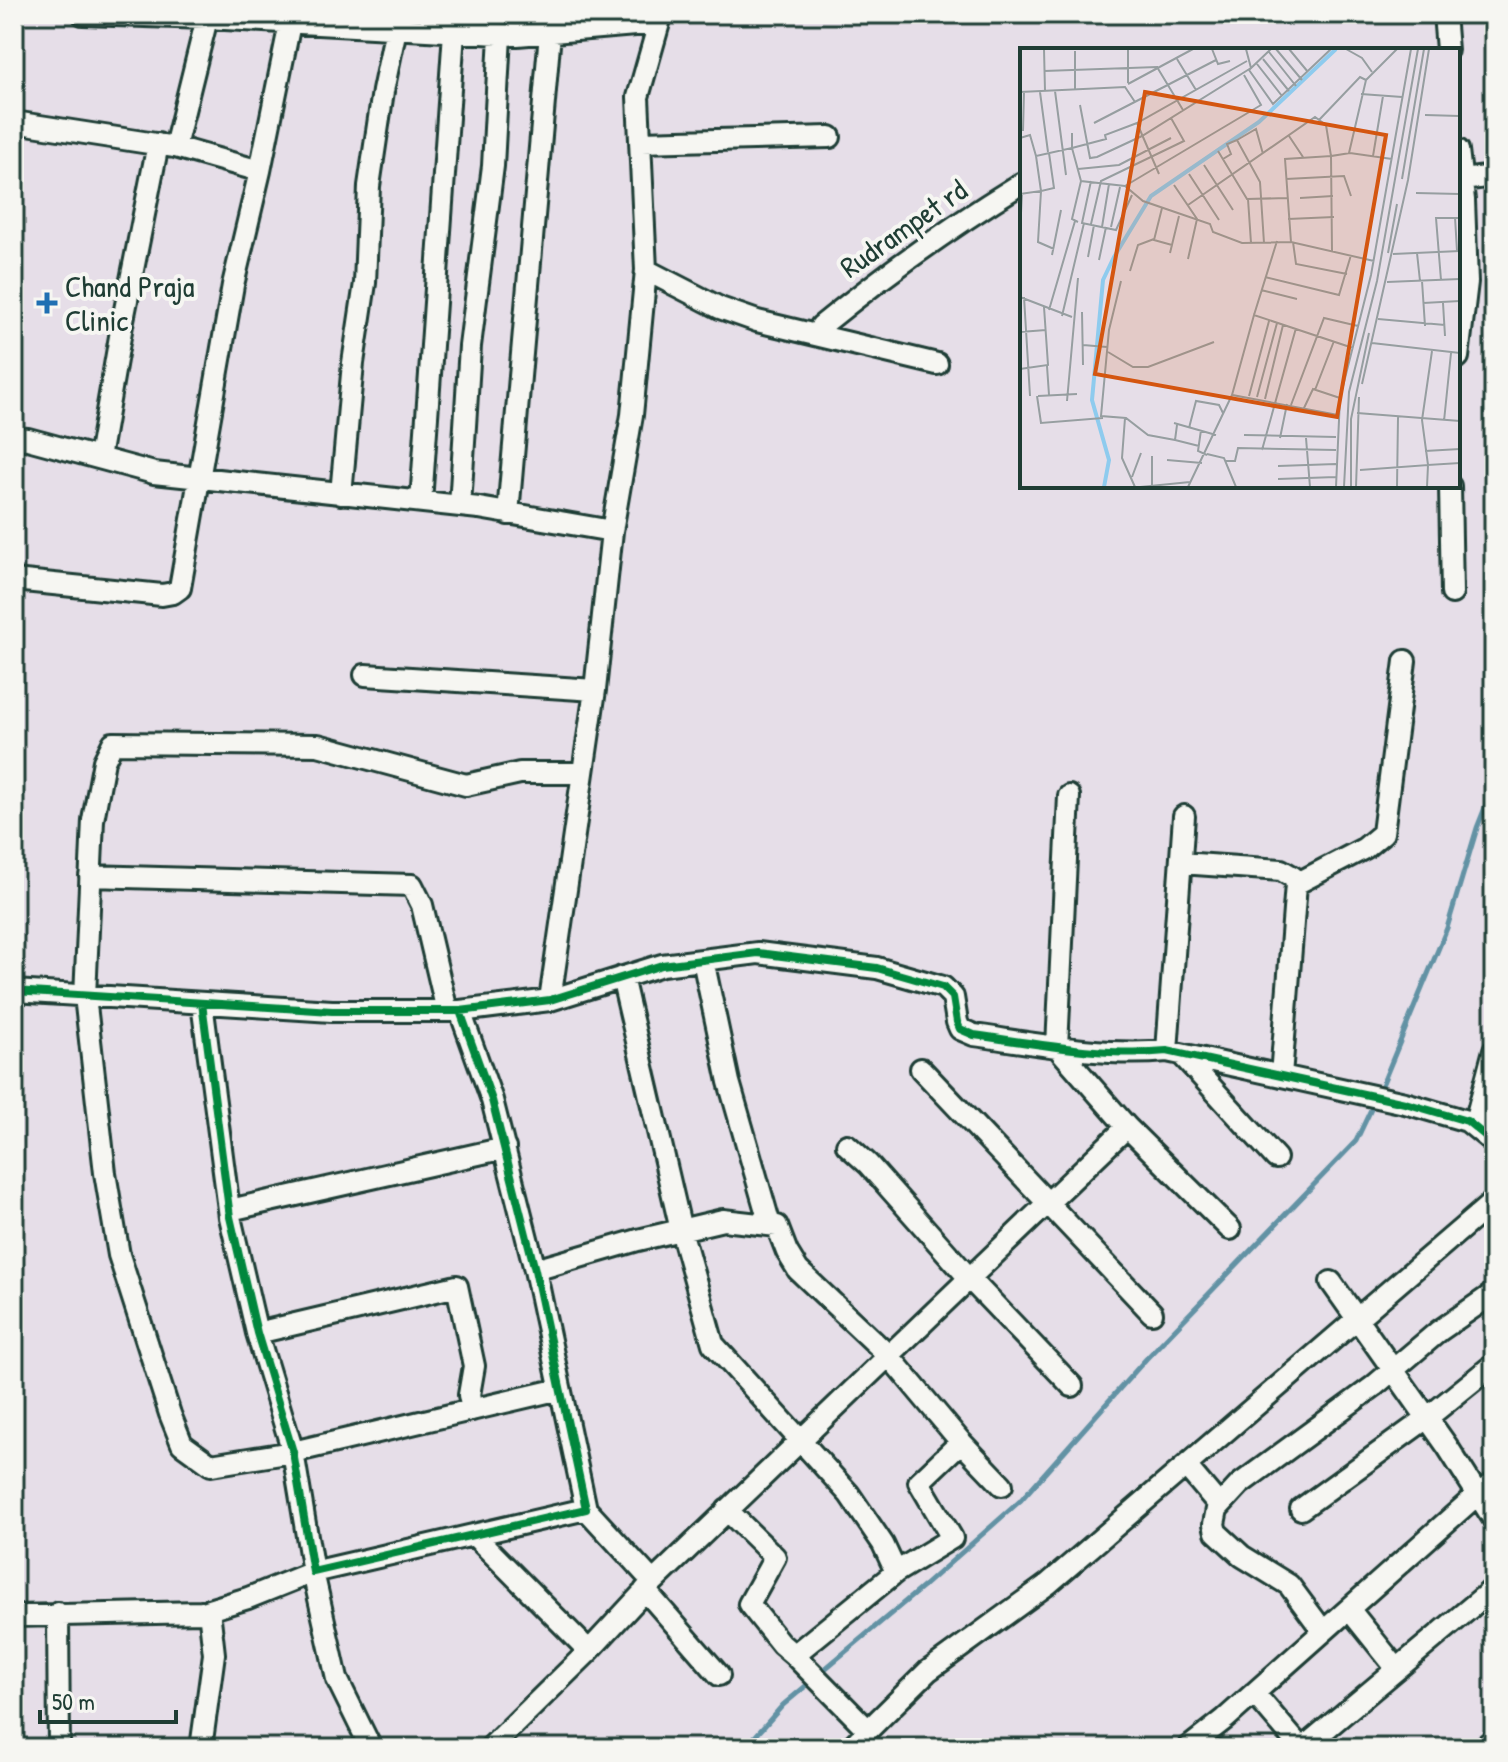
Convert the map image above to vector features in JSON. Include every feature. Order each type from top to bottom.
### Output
[{"type":"street","points":[[83,14],[290,23],[312,19],[398,22],[454,32],[500,35],[550,33],[660,19],[638,97],[646,270],[632,415],[612,531],[595,690],[550,1000]]},
{"type":"street","points":[[1444,14],[1447,48]]},
{"type":"street","points":[[99,458],[127,296],[167,146],[207,18]]},
{"type":"street","points":[[341,494],[353,363],[365,283],[369,186],[383,91],[398,22]]},
{"type":"street","points":[[14,580],[162,595],[177,591],[182,583],[233,285],[290,23]]},
{"type":"street","points":[[421,502],[454,32]]},
{"type":"street","points":[[508,514],[550,33]]},
{"type":"street","points":[[460,506],[470,346],[493,166],[500,35]]},
{"type":"street","points":[[14,122],[167,146],[260,171]]},
{"type":"street","points":[[641,142],[830,137]]},
{"type":"street","points":[[1460,165],[1467,282],[1460,340]]},
{"type":"street","points":[[1462,180],[1494,176]]},
{"type":"street","name":"Rudrampet rd","points":[[821,326],[972,214],[1020,184]]},
{"type":"street","points":[[646,270],[720,308],[757,321],[937,364]]},
{"type":"street","points":[[14,438],[28,439],[154,473],[460,506],[612,531]]},
{"type":"street","points":[[1450,488],[1452,593]]},
{"type":"street","points":[[1296,884],[1365,848],[1383,833],[1405,661]]},
{"type":"street","points":[[365,675],[595,690]]},
{"type":"street","points":[[560,1389],[293,1452],[211,1465],[182,1444],[119,1255],[105,1173],[85,996],[93,820],[104,761],[109,746],[119,741],[318,745],[466,785],[520,773],[582,773]]},
{"type":"street","points":[[1069,796],[1057,1047],[1127,1127],[1230,1229]]},
{"type":"street","points":[[1184,816],[1175,1053],[1276,1158]]},
{"type":"street","points":[[1181,863],[1281,870],[1293,877],[1296,884],[1281,1076]]},
{"type":"street","points":[[90,876],[412,885],[422,905],[454,1011],[492,1100],[535,1270],[586,1509],[719,1675]]},
{"type":"street","points":[[14,991],[332,1011],[454,1011],[550,1000],[662,965],[758,953],[877,968],[943,987],[953,997],[960,1029],[974,1035],[1057,1047],[1142,1054],[1175,1053],[1405,1103],[1467,1121],[1494,1143]]},
{"type":"street","points":[[703,960],[729,1082],[770,1225]]},
{"type":"street","points":[[622,977],[681,1230],[713,1344],[849,1494],[883,1544],[896,1572]]},
{"type":"street","points":[[202,1003],[230,1210],[257,1333],[293,1452],[313,1572],[337,1679],[371,1748]]},
{"type":"street","points":[[1474,1126],[1494,1050]]},
{"type":"street","points":[[921,1069],[1152,1313]]},
{"type":"street","points":[[490,1748],[589,1651],[649,1586],[1127,1127]]},
{"type":"street","points":[[847,1145],[1072,1386]]},
{"type":"street","points":[[230,1210],[505,1148]]},
{"type":"street","points":[[850,1748],[928,1671],[1048,1584],[1494,1201]]},
{"type":"street","points":[[535,1270],[723,1220],[777,1226],[798,1270],[889,1356],[961,1442],[1002,1485]]},
{"type":"street","points":[[1331,1282],[1427,1418],[1486,1489],[1494,1520]]},
{"type":"street","points":[[257,1333],[457,1286],[474,1366],[469,1395],[472,1410]]},
{"type":"street","points":[[1323,1631],[1289,1585],[1242,1556],[1216,1532],[1214,1524],[1219,1505],[1240,1484],[1393,1370],[1439,1331],[1494,1293]]},
{"type":"street","points":[[1301,1509],[1427,1418],[1494,1364]]},
{"type":"street","points":[[798,1659],[896,1572],[952,1538],[919,1482],[961,1442]]},
{"type":"street","points":[[1186,1466],[1219,1505]]},
{"type":"street","points":[[1188,1748],[1486,1489]]},
{"type":"street","points":[[14,1616],[202,1612],[248,1598],[313,1572],[586,1509]]},
{"type":"street","points":[[727,1510],[775,1557],[749,1604],[781,1644],[868,1730]]},
{"type":"street","points":[[474,1535],[589,1651]]},
{"type":"street","points":[[1254,1693],[1302,1748],[1494,1588]]},
{"type":"street","points":[[1349,1609],[1397,1669]]},
{"type":"street","points":[[201,1748],[214,1654],[209,1610]]},
{"type":"street","points":[[58,1613],[59,1748]]},
{"type":"street","points":[[1483,1748],[1494,1739]]},
{"type":"waterway","points":[[1380,1090],[1447,928],[1477,828],[1494,785]]},
{"type":"waterway","points":[[820,1673],[1020,1501],[1146,1359],[1356,1141],[1374,1103]]},
{"type":"waterway","points":[[745,1748],[783,1705],[813,1680]]},
{"type":"cycle path","points":[[14,991],[332,1011],[460,1011],[550,1000],[662,965],[758,953],[877,968],[943,987],[953,997],[960,1029],[974,1035],[1094,1051],[1167,1051],[1405,1103],[1467,1121],[1494,1143]]},
{"type":"cycle path","points":[[202,1003],[230,1217],[257,1333],[293,1452],[313,1572],[586,1509],[535,1270],[492,1100],[460,1011]]},
{"type":"place","name":"Chand Praja Clinic","points":[[47,303]]}]
